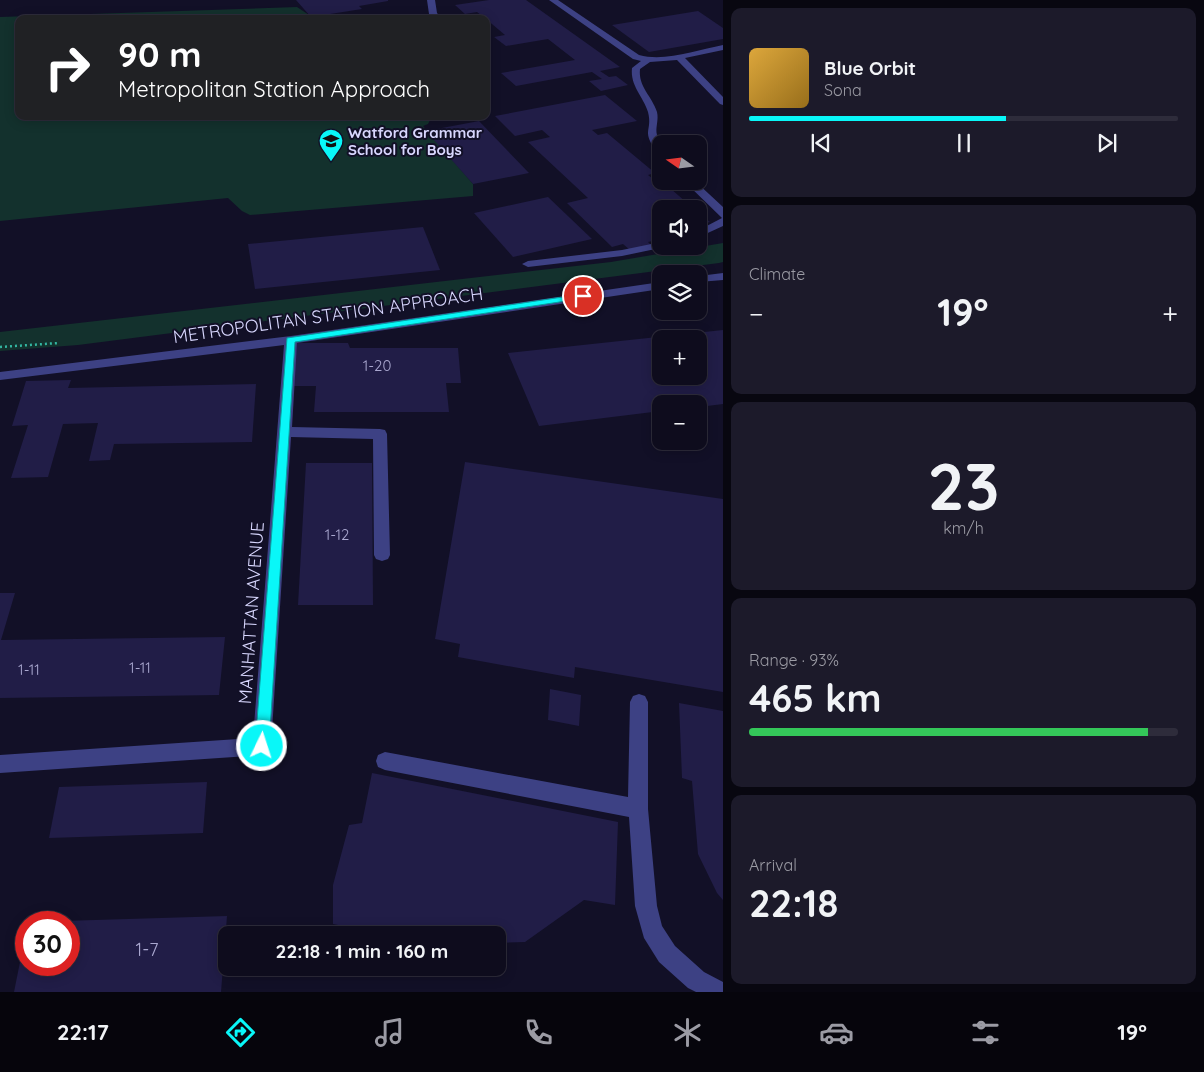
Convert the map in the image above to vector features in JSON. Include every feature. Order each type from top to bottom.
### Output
[{"type":"street","points":[[431,0],[434,15]]},
{"type":"street","points":[[553,0],[636,57],[648,60],[678,58],[723,47]]},
{"type":"street","points":[[678,58],[723,102]]},
{"type":"street","points":[[648,60],[636,68],[635,80],[652,110],[653,121],[650,134],[652,140]]},
{"type":"street","points":[[699,190],[723,215]]},
{"type":"street","points":[[707,230],[723,221]]},
{"type":"street","points":[[528,264],[622,253],[652,247]]},
{"type":"street","points":[[707,278],[723,276]]},
{"type":"street","name":"METROPOLITAN STATION APPROACH","points":[[0,376],[291,340],[652,286]]},
{"type":"street","name":"MANHATTAN AVENUE","points":[[0,764],[262,746],[291,340]]},
{"type":"street","points":[[283,432],[380,434],[382,555]]},
{"type":"street","points":[[639,702],[638,809],[646,906],[652,930],[667,954],[696,980],[720,992]]},
{"type":"street","points":[[385,761],[638,809]]},
{"type":"green space","points":[[297,7],[309,15],[59,15]]},
{"type":"green space","points":[[15,16],[15,120],[430,120],[428,124],[423,126],[473,184],[473,196],[250,215],[242,211],[228,198],[0,221],[0,17]]},
{"type":"green space","points":[[723,243],[723,262],[703,265],[652,265],[652,272],[78,345],[0,351],[0,332],[611,262],[652,255],[707,255],[707,246]]},
{"type":"building","points":[[296,0],[388,0],[359,6],[362,9],[324,15],[309,15]]},
{"type":"building","name":"Watford Grammar School for Boys","points":[[489,0],[526,0],[620,67],[600,71],[609,77],[616,76],[628,85],[601,91],[589,81],[602,79],[592,72],[516,86],[501,73],[575,60],[548,39],[506,46],[494,37],[505,35],[490,22],[490,15],[481,15],[477,12],[465,14],[455,5]]},
{"type":"building","points":[[698,11],[723,28],[723,39],[649,52],[612,25]]},
{"type":"building","points":[[605,95],[637,121],[592,130],[598,135],[607,133],[652,170],[652,174],[648,175],[652,178],[652,190],[672,190],[684,200],[652,200],[652,241],[648,242],[651,245],[630,250],[623,244],[612,247],[567,203],[588,198],[528,142],[550,137],[542,130],[515,136],[495,116]]},
{"type":"building","points":[[479,121],[529,173],[473,184],[426,131]]},
{"type":"building","points":[[548,197],[592,239],[513,257],[474,213]]},
{"type":"building","points":[[423,227],[440,270],[255,289],[248,244]]},
{"type":"building","points":[[723,330],[723,404],[707,406],[707,395],[652,395],[652,412],[539,426],[508,353],[652,338],[652,385],[707,385],[707,332]]},
{"type":"building","points":[[297,343],[348,343],[350,348],[458,348],[461,383],[446,383],[449,412],[314,412],[316,386],[293,386]]},
{"type":"building","points":[[71,380],[68,388],[256,384],[252,442],[114,444],[110,460],[89,461],[98,423],[63,424],[48,477],[11,478],[28,425],[12,426],[26,381]]},
{"type":"building","points":[[465,462],[723,499],[723,692],[575,667],[574,678],[458,657],[460,644],[435,639]]},
{"type":"building","points":[[306,463],[372,463],[373,605],[298,605]]},
{"type":"building","points":[[0,593],[15,593],[1,640],[225,637],[219,695],[0,698]]},
{"type":"building","points":[[550,689],[581,695],[579,726],[548,720]]},
{"type":"building","points":[[679,703],[723,711],[723,900],[717,893],[698,854],[692,781],[682,778]]},
{"type":"building","points":[[372,773],[618,822],[615,905],[584,900],[525,942],[506,943],[506,926],[343,926],[333,924],[333,885],[349,825],[362,823]]},
{"type":"building","points":[[207,782],[203,833],[49,838],[59,787]]},
{"type":"building","points":[[227,916],[226,926],[218,926],[218,976],[222,976],[221,992],[14,992],[17,976],[80,976],[80,920]]},
{"type":"place","name":"Watford Grammar School for Boys","points":[[331,162]]},
{"type":"route","points":[[262,746],[291,340],[583,296]]}]
